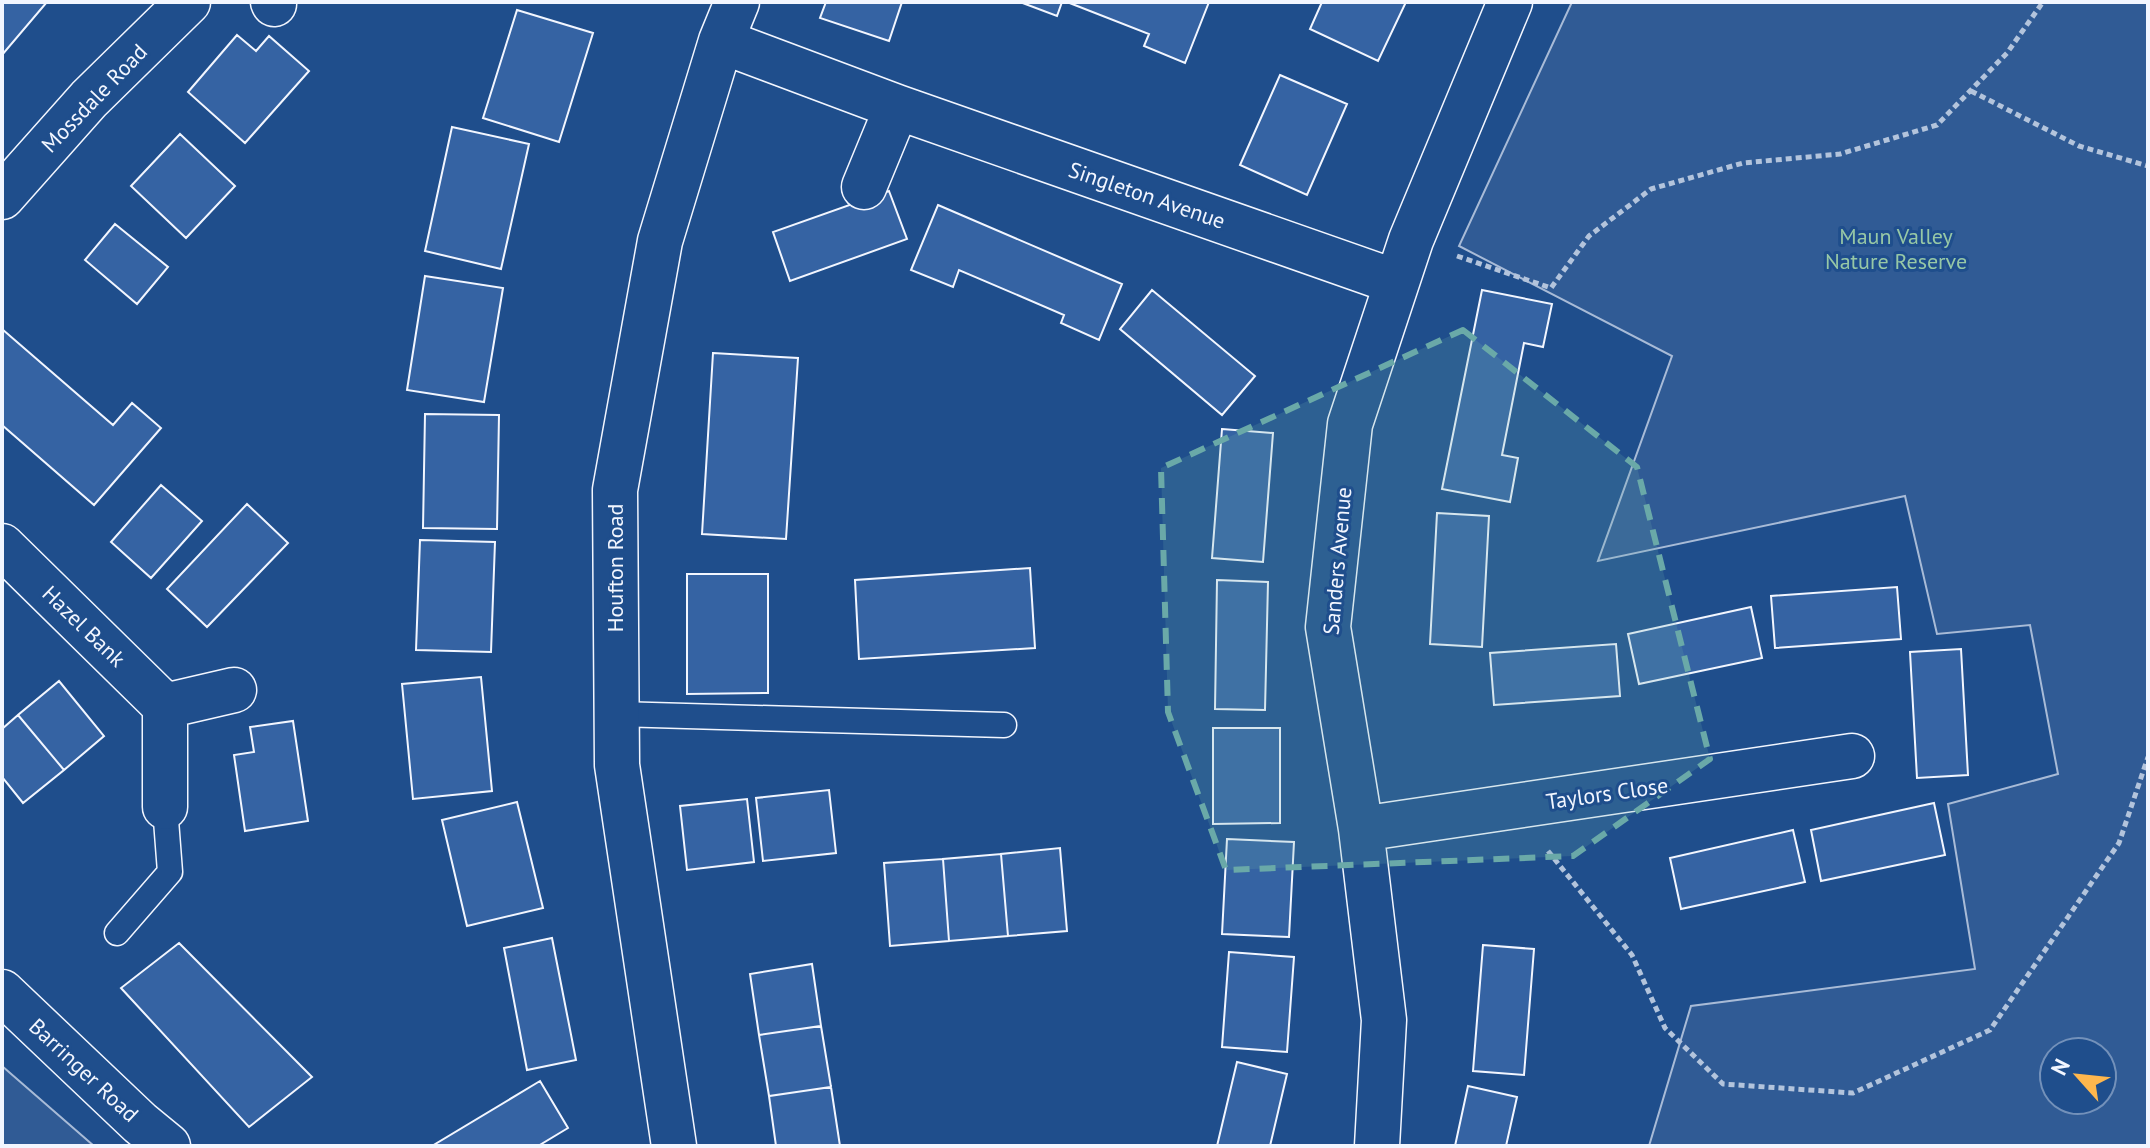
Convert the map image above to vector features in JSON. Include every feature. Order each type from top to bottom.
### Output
[{"type":"street","name":"Mossdale Road","points":[[2,197],[89,99],[188,2]]},
{"type":"street","name":"Sanders Avenue","points":[[1377,1146],[1384,1020],[1361,829],[1328,627],[1350,424],[1411,240],[1510,2]]},
{"type":"street","name":"Singleton Avenue","points":[[729,21],[897,107],[1396,282]]},
{"type":"street","name":"Houfton Road","points":[[674,1146],[617,765],[615,490],[660,241],[729,21]]},
{"type":"street","points":[[864,187],[897,107]]},
{"type":"street","name":"Hazel Bank","points":[[2,546],[165,706]]},
{"type":"street","points":[[165,807],[165,706],[234,690]]},
{"type":"street","name":"Taylors Close","points":[[1361,829],[1852,756]]},
{"type":"street","name":"Barringer Road","points":[[2,992],[168,1146]]},
{"type":"lane","points":[[617,714],[1004,725]]},
{"type":"lane","points":[[117,933],[170,872],[165,807]]},
{"type":"path","points":[[1411,240],[1551,288],[1589,236],[1651,189],[1743,163],[1840,154],[1937,125],[2007,53],[2043,2]]},
{"type":"path","points":[[1971,91],[2079,146],[2148,166]]},
{"type":"path","points":[[1513,807],[1632,955],[1665,1028],[1723,1084],[1853,1093],[1990,1030],[2119,843],[2148,757]]},
{"type":"highlighted area","points":[[1463,330],[1637,467],[1710,759],[1573,856],[1226,870],[1168,712],[1161,468]]},
{"type":"shaded area","name":"Maun Valley Nature Reserve","points":[[1572,2],[2148,2],[2148,1146],[1649,1146],[1691,1006],[1975,969],[1948,804],[2058,774],[2030,625],[1937,634],[1905,496],[1598,561],[1672,356],[1459,246]]},
{"type":"shaded area","points":[[2,1066],[94,1146],[2,1146]]},
{"type":"building","points":[[2,2],[47,2],[2,55]]},
{"type":"building","points":[[826,2],[902,2],[889,41],[820,18]]},
{"type":"building","points":[[1020,2],[1062,2],[1057,16]]},
{"type":"building","points":[[1067,2],[1209,2],[1185,63],[1144,46],[1149,34]]},
{"type":"building","points":[[1322,2],[1406,2],[1378,61],[1310,29]]},
{"type":"building","points":[[517,10],[593,33],[559,142],[483,118]]},
{"type":"building","points":[[237,35],[256,51],[269,36],[309,71],[245,143],[188,92]]},
{"type":"building","points":[[1280,75],[1347,104],[1307,195],[1240,165]]},
{"type":"building","points":[[452,127],[529,144],[501,269],[425,251]]},
{"type":"building","points":[[180,134],[235,186],[186,238],[131,186]]},
{"type":"building","points":[[889,191],[907,239],[790,281],[773,232]]},
{"type":"building","points":[[938,205],[1122,284],[1099,340],[1061,323],[1064,315],[959,270],[953,287],[911,270]]},
{"type":"building","points":[[115,224],[168,267],[137,304],[85,260]]},
{"type":"building","points":[[425,276],[503,288],[484,402],[407,390]]},
{"type":"building","points":[[1152,290],[1255,376],[1222,415],[1120,329]]},
{"type":"building","points":[[1482,290],[1552,304],[1543,347],[1524,343],[1502,455],[1518,458],[1510,502],[1442,489]]},
{"type":"building","points":[[2,329],[113,425],[132,403],[161,428],[94,505],[2,425]]},
{"type":"building","points":[[713,353],[798,358],[786,539],[702,534]]},
{"type":"building","points":[[425,414],[499,415],[497,529],[423,528]]},
{"type":"building","points":[[1222,429],[1273,433],[1263,562],[1212,558]]},
{"type":"building","points":[[161,485],[202,521],[151,578],[111,542]]},
{"type":"building","points":[[247,504],[288,543],[207,627],[167,589]]},
{"type":"building","points":[[1437,513],[1489,516],[1482,647],[1430,644]]},
{"type":"building","points":[[420,540],[495,542],[491,652],[416,650]]},
{"type":"building","points":[[1030,568],[1035,648],[859,659],[855,580]]},
{"type":"building","points":[[687,574],[768,574],[768,693],[687,694]]},
{"type":"building","points":[[1217,580],[1268,582],[1265,710],[1215,709]]},
{"type":"building","points":[[1897,587],[1901,639],[1775,648],[1771,596]]},
{"type":"building","points":[[1751,607],[1762,658],[1639,684],[1628,634]]},
{"type":"building","points":[[1616,644],[1620,696],[1494,705],[1490,653]]},
{"type":"building","points":[[1961,649],[1968,775],[1917,778],[1910,652]]},
{"type":"building","points":[[481,677],[492,791],[413,799],[402,684]]},
{"type":"building","points":[[59,681],[104,736],[64,770],[18,715]]},
{"type":"building","points":[[18,715],[64,770],[23,803],[2,777],[2,729]]},
{"type":"building","points":[[293,721],[308,821],[245,831],[234,755],[254,752],[250,727]]},
{"type":"building","points":[[1213,728],[1280,728],[1280,823],[1213,824]]},
{"type":"building","points":[[829,790],[836,853],[763,861],[756,798]]},
{"type":"building","points":[[747,799],[754,862],[687,870],[680,806]]},
{"type":"building","points":[[517,802],[543,908],[467,926],[442,820]]},
{"type":"building","points":[[1934,803],[1945,855],[1821,881],[1811,830]]},
{"type":"building","points":[[1793,830],[1805,882],[1681,909],[1670,858]]},
{"type":"building","points":[[1227,839],[1294,842],[1289,937],[1222,934]]},
{"type":"building","points":[[1060,848],[1067,931],[1008,936],[1001,854]]},
{"type":"building","points":[[1001,854],[1008,936],[949,941],[943,859]]},
{"type":"building","points":[[943,859],[949,941],[890,946],[884,863]]},
{"type":"building","points":[[552,938],[576,1060],[527,1070],[504,948]]},
{"type":"building","points":[[179,943],[312,1077],[249,1127],[121,988]]},
{"type":"building","points":[[1483,945],[1534,949],[1524,1075],[1473,1071]]},
{"type":"building","points":[[1229,952],[1294,957],[1287,1052],[1222,1047]]},
{"type":"building","points":[[812,964],[821,1026],[759,1035],[750,974]]},
{"type":"building","points":[[821,1026],[831,1087],[769,1096],[759,1035]]},
{"type":"building","points":[[1237,1062],[1287,1074],[1270,1146],[1217,1146]]},
{"type":"building","points":[[540,1081],[568,1128],[538,1146],[432,1146]]},
{"type":"building","points":[[1468,1086],[1517,1097],[1506,1146],[1455,1146]]},
{"type":"building","points":[[831,1087],[840,1146],[776,1146],[769,1096]]}]
